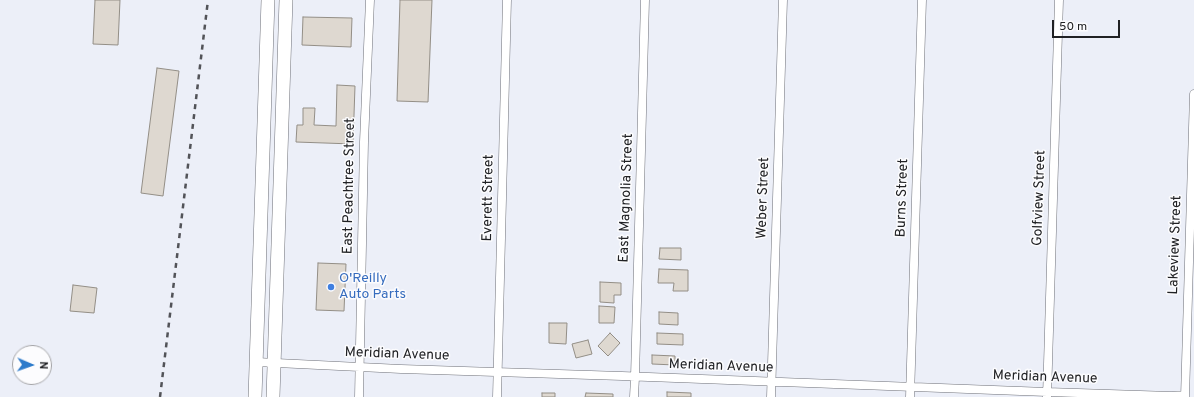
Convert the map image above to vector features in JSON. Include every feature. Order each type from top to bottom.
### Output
[{"type":"main road","points":[[255,397],[268,0]]},
{"type":"main road","points":[[273,397],[286,0]]},
{"type":"main road","points":[[265,90],[283,91]]},
{"type":"street","name":"East Peachtree Street","points":[[358,397],[364,142],[370,0]]},
{"type":"street","name":"Everett Street","points":[[497,397],[507,0]]},
{"type":"street","name":"East Magnolia Street","points":[[634,397],[645,0]]},
{"type":"street","name":"Weber Street","points":[[771,397],[783,0]]},
{"type":"street","name":"Burns Street","points":[[910,397],[922,0]]},
{"type":"street","name":"Golfview Street","points":[[1047,394],[1059,0]]},
{"type":"street","name":"Lakeview Street","points":[[1185,396],[1190,352],[1194,94]]},
{"type":"street","name":"Meridian Avenue","points":[[256,362],[359,367],[911,386],[1047,394],[1185,396]]},
{"type":"building","points":[[95,0],[120,0],[118,45],[93,44]]},
{"type":"building","points":[[400,0],[432,0],[428,102],[397,101]]},
{"type":"building","points":[[303,17],[352,18],[351,47],[302,45]]},
{"type":"building","points":[[157,68],[179,71],[163,196],[141,193]]},
{"type":"building","points":[[337,85],[355,86],[353,144],[296,142],[297,125],[303,125],[303,108],[315,108],[314,125],[336,126]]},
{"type":"building","points":[[660,248],[681,248],[681,260],[659,259]]},
{"type":"building","name":"O'Reilly Auto Parts","points":[[318,263],[346,264],[344,311],[316,310]]},
{"type":"building","points":[[659,269],[688,270],[688,291],[673,291],[674,283],[658,283]]},
{"type":"building","points":[[600,282],[621,283],[621,295],[614,295],[614,303],[600,302]]},
{"type":"building","points":[[73,285],[97,288],[94,313],[70,311]]},
{"type":"building","points":[[599,306],[615,307],[614,323],[599,323]]},
{"type":"building","points":[[659,312],[678,313],[678,325],[659,324]]},
{"type":"building","points":[[549,323],[567,323],[566,344],[549,343]]},
{"type":"building","points":[[610,333],[620,343],[608,356],[598,346]]},
{"type":"building","points":[[657,333],[683,334],[683,345],[657,344]]},
{"type":"building","points":[[588,340],[592,354],[576,358],[572,344]]},
{"type":"building","points":[[652,355],[675,356],[675,365],[652,364]]},
{"type":"building","points":[[667,392],[691,393],[691,397],[667,397]]},
{"type":"building","points":[[542,393],[555,393],[555,397],[542,397]]},
{"type":"building","points":[[586,393],[613,394],[613,397],[585,397]]},
{"type":"railway","points":[[160,397],[208,0]]},
{"type":"place","name":"O'Reilly Auto Parts","points":[[331,287]]}]
